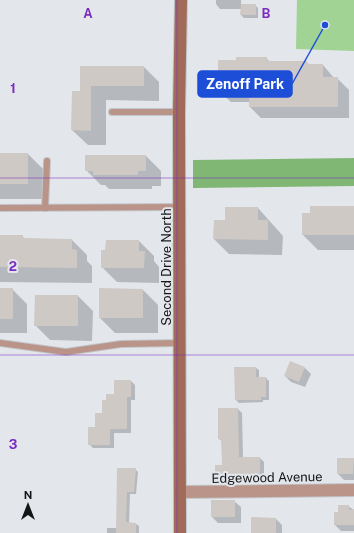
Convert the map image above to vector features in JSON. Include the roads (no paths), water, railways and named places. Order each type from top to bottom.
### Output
[{"type":"street","name":"Second Drive North","points":[[180,533],[181,0]]},
{"type":"street","name":"Edgewood Avenue","points":[[181,492],[354,490]]},
{"type":"lane","points":[[112,112],[180,112]]},
{"type":"lane","points":[[46,161],[46,208]]},
{"type":"lane","points":[[0,208],[180,207]]},
{"type":"lane","points":[[0,343],[66,352],[121,344],[181,343]]},
{"type":"place","name":"Zenoff Park","points":[[325,25]]}]
